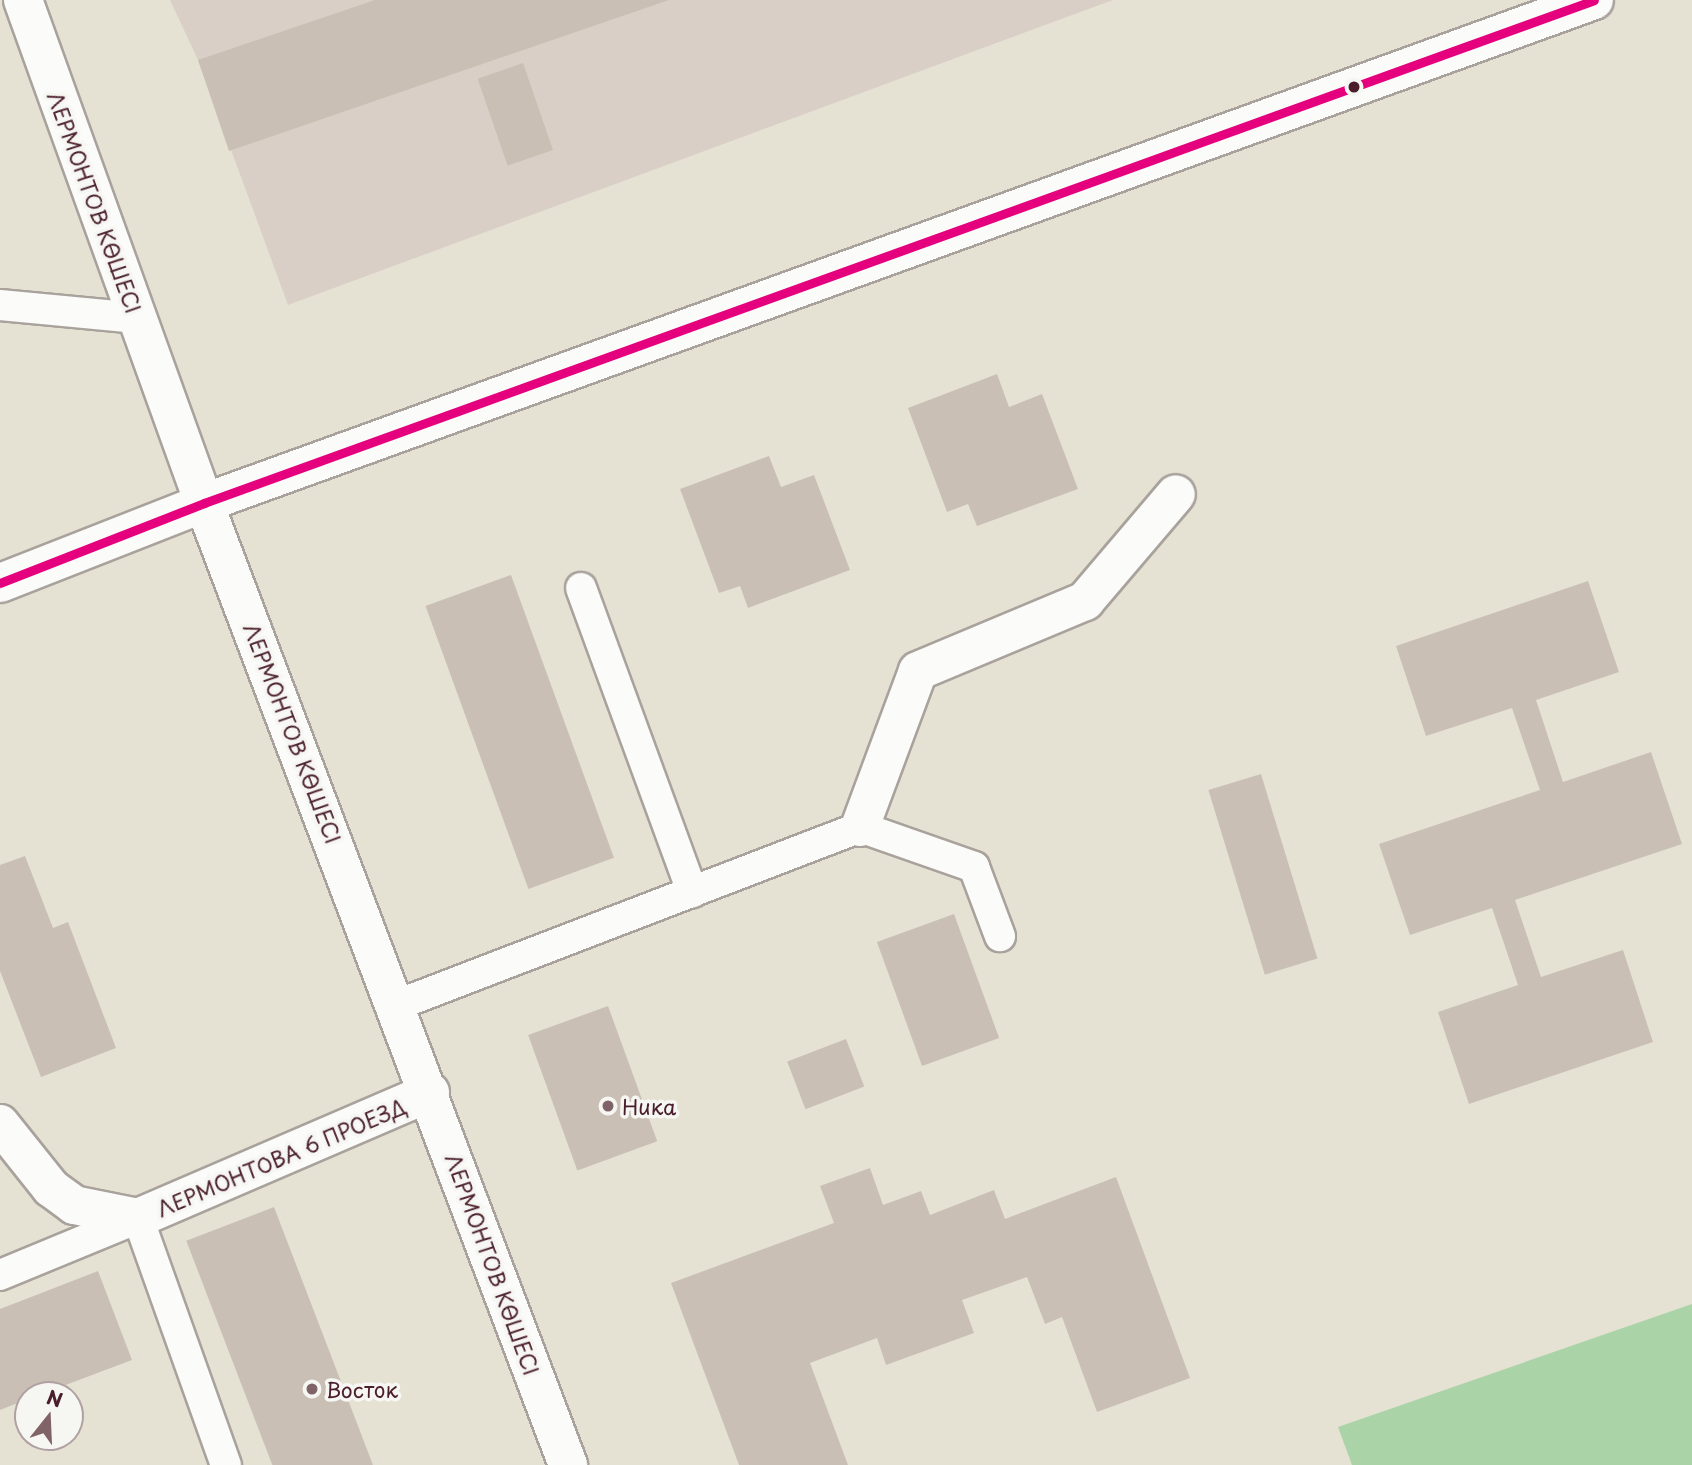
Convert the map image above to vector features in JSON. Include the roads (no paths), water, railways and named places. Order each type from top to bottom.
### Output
[{"type":"street","name":"ЛЕРМОНТОВ КӨШЕСІ","points":[[23,0],[204,503],[397,1005],[568,1465]]},
{"type":"street","points":[[0,583],[204,503],[1594,0]]},
{"type":"street","points":[[860,827],[918,671],[1085,601],[1176,494]]},
{"type":"street","name":"ЛЕРМОНТОВА 6 ПРОЕЗД","points":[[0,1124],[51,1188],[74,1205],[138,1218],[430,1093]]},
{"type":"lane","points":[[0,305],[137,318]]},
{"type":"lane","points":[[581,588],[692,892]]},
{"type":"lane","points":[[397,1005],[860,827],[974,867],[1000,936]]},
{"type":"lane","points":[[0,1276],[138,1218],[226,1465]]},
{"type":"place","name":"Ника","points":[[608,1106]]},
{"type":"place","name":"Восток","points":[[312,1389]]}]
